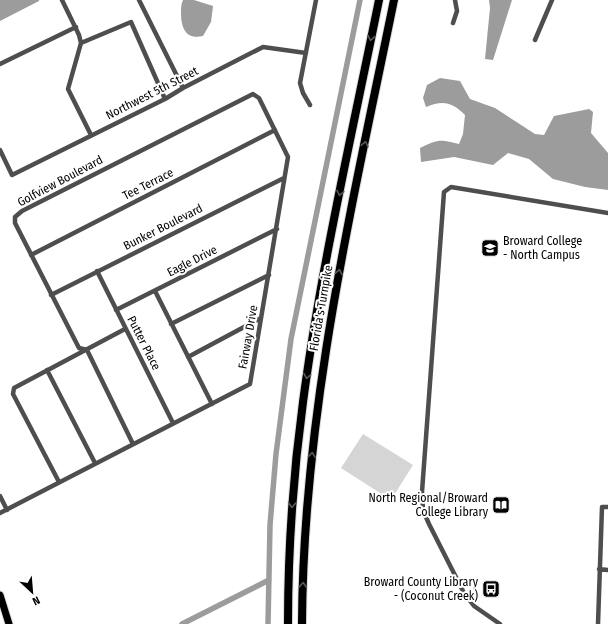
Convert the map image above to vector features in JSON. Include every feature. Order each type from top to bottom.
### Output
[{"type":"highway","name":"Florida's Turnpike","points":[[288,624],[292,502],[303,403],[318,307],[379,0]]},
{"type":"highway","name":"Florida's Turnpike","points":[[302,624],[307,501],[318,400],[332,308],[394,0]]},
{"type":"main road","points":[[0,595],[9,624]]},
{"type":"street","points":[[62,0],[76,27],[81,43],[68,89],[91,135]]},
{"type":"street","points":[[139,0],[183,88]]},
{"type":"street","points":[[310,104],[303,93],[300,83],[316,0]]},
{"type":"street","points":[[453,23],[457,11],[455,0]]},
{"type":"street","points":[[535,40],[552,0]]},
{"type":"street","points":[[81,43],[131,22],[165,99]]},
{"type":"street","points":[[0,64],[76,27]]},
{"type":"street","name":"Northwest 5th Street","points":[[0,150],[12,175],[165,99],[183,88],[263,47],[306,53]]},
{"type":"street","name":"Fairway Drive","points":[[0,513],[250,384],[288,157],[259,98],[253,94]]},
{"type":"street","name":"Golfview Boulevard","points":[[87,350],[79,348],[15,223],[16,217],[22,211],[253,94]]},
{"type":"street","name":"Tee Terrace","points":[[31,255],[275,130]]},
{"type":"street","name":"Bunker Boulevard","points":[[51,295],[284,178]]},
{"type":"street","points":[[500,624],[474,606],[464,593],[423,510],[422,492],[444,192],[450,186],[608,213]]},
{"type":"street","name":"Eagle Drive","points":[[116,310],[277,229]]},
{"type":"street","name":"Putter Place","points":[[97,272],[173,423]]},
{"type":"street","points":[[172,324],[269,275]]},
{"type":"street","points":[[155,291],[212,404]]},
{"type":"street","points":[[188,357],[262,318]]},
{"type":"street","points":[[59,482],[13,394],[14,388],[126,329]]},
{"type":"street","points":[[87,350],[133,444]]},
{"type":"street","points":[[47,370],[95,463]]},
{"type":"street","points":[[0,496],[7,510]]},
{"type":"street","points":[[598,624],[602,507],[608,507]]},
{"type":"street","points":[[599,569],[608,570]]},
{"type":"shaded area","points":[[0,0],[39,0],[39,1],[0,21]]},
{"type":"shaded area","points":[[183,0],[194,0],[213,6],[211,22],[203,36],[192,36],[183,28],[181,5]]},
{"type":"shaded area","points":[[489,0],[512,0],[493,60],[485,59],[490,8]]},
{"type":"shaded area","points":[[440,78],[460,81],[470,99],[495,108],[535,134],[544,135],[554,116],[589,109],[593,112],[591,133],[608,153],[608,190],[585,187],[553,179],[529,159],[508,153],[493,165],[454,157],[421,162],[420,148],[439,141],[459,144],[463,134],[465,115],[456,107],[437,103],[426,107],[423,98],[427,85]]},
{"type":"shaded area","points":[[363,434],[413,465],[391,500],[341,468]]},
{"type":"waterway","points":[[268,624],[270,525],[276,454],[291,339],[360,0]]},
{"type":"waterway","points":[[182,624],[269,580]]},
{"type":"place","name":"Broward College - North Campus","points":[[490,248]]},
{"type":"place","name":"North Regional/Broward College Library","points":[[501,505]]},
{"type":"place","name":"Broward County Library - (Coconut Creek)","points":[[491,589]]}]
